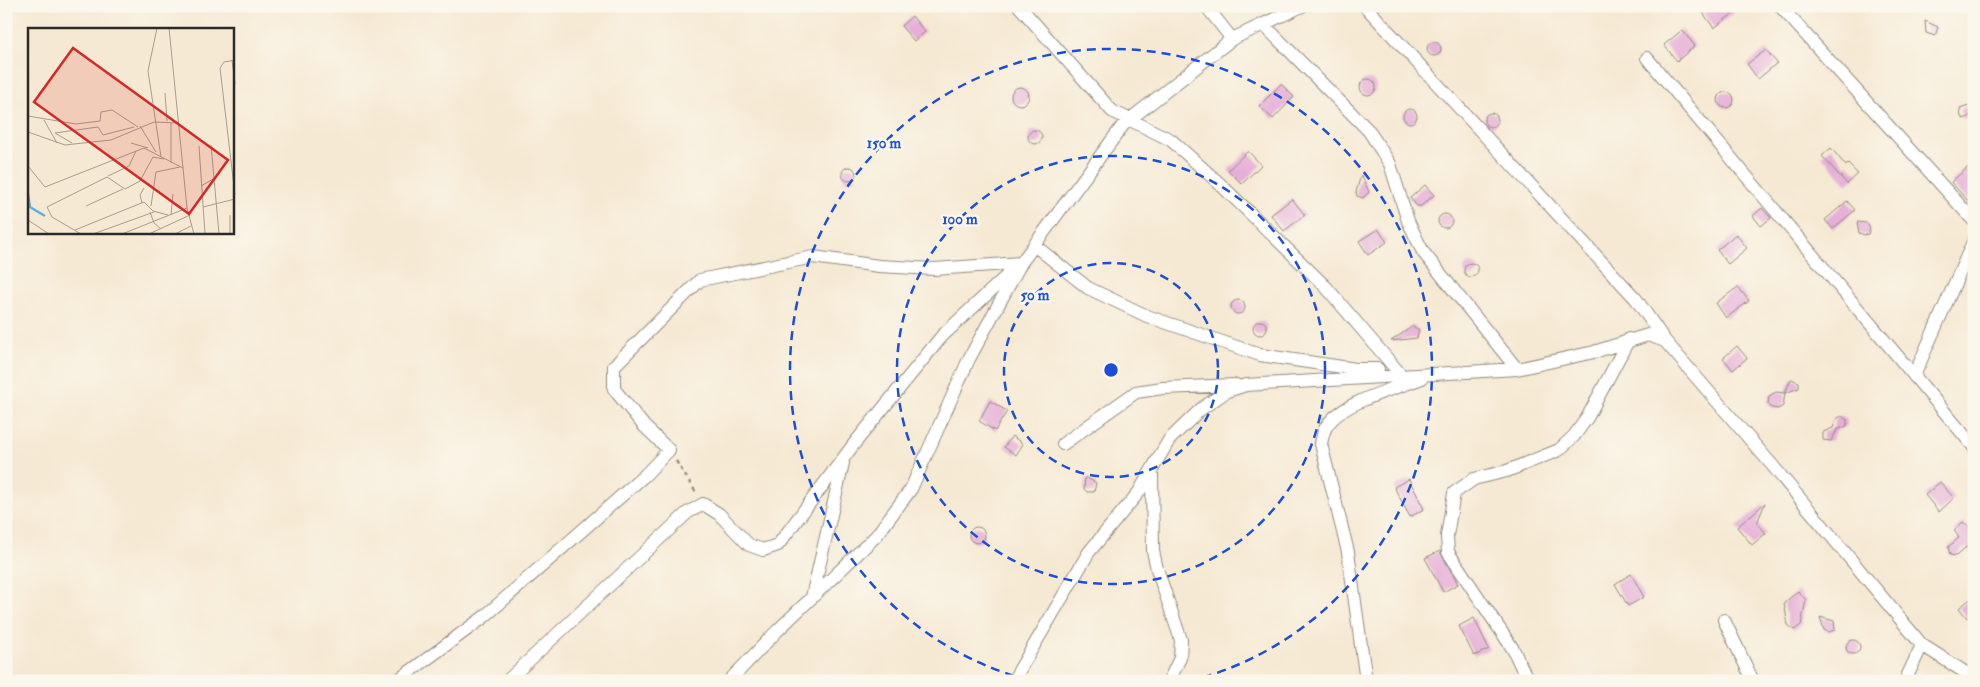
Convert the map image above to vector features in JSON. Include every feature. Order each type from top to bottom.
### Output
[{"type":"street","points":[[1019,6],[1112,111],[1171,140],[1220,184],[1326,287],[1398,372]]},
{"type":"street","points":[[1206,6],[1232,39]]},
{"type":"street","points":[[729,681],[812,597],[876,536],[911,489],[969,359],[1021,263],[1129,120],[1232,39],[1302,6]]},
{"type":"street","points":[[1365,6],[1636,300],[1665,341],[1772,465],[1922,645],[1974,678]]},
{"type":"street","points":[[1780,6],[1974,221]]},
{"type":"street","points":[[1263,24],[1369,131],[1390,164],[1408,221],[1423,252],[1517,369]]},
{"type":"street","points":[[1647,58],[1974,447]]},
{"type":"street","points":[[1914,376],[1974,240]]},
{"type":"street","points":[[1034,245],[1088,288],[1147,316],[1260,355],[1356,369],[1434,374],[1517,369],[1594,352],[1629,339],[1648,335],[1665,341]]},
{"type":"street","points":[[397,681],[484,616],[645,475],[669,450],[644,426],[614,389],[614,366],[700,280],[812,257],[879,266],[934,269],[1021,263]]},
{"type":"street","points":[[508,681],[687,512],[703,504],[719,514],[748,545],[763,550],[778,545],[844,457],[942,336],[1021,263]]},
{"type":"street","points":[[1528,681],[1513,649],[1448,552],[1447,536],[1454,493],[1474,479],[1508,471],[1559,450],[1574,436],[1587,418],[1629,339]]},
{"type":"street","points":[[1063,444],[1136,392],[1163,388],[1246,385],[1398,372]]},
{"type":"street","points":[[1366,681],[1348,552],[1321,444],[1326,427],[1340,413],[1353,404],[1434,374]]},
{"type":"street","points":[[1013,681],[1089,552],[1152,474],[1169,440],[1200,409],[1227,391],[1246,385]]},
{"type":"street","points":[[812,597],[844,457]]},
{"type":"street","points":[[1152,474],[1153,551],[1157,569],[1181,640],[1180,658],[1169,681]]},
{"type":"street","points":[[1724,620],[1753,681]]},
{"type":"street","points":[[1905,681],[1922,645]]},
{"type":"path","points":[[669,450],[703,504]]},
{"type":"building","points":[[1713,6],[1729,6],[1734,13],[1714,28],[1703,13]]},
{"type":"building","points":[[912,16],[925,32],[914,41],[901,26]]},
{"type":"building","points":[[1925,21],[1938,27],[1935,36],[1926,33]]},
{"type":"building","points":[[1682,30],[1695,46],[1677,61],[1664,45]]},
{"type":"building","points":[[1431,42],[1437,42],[1441,49],[1437,56],[1431,56],[1427,52],[1427,46]]},
{"type":"building","points":[[1766,50],[1777,63],[1758,79],[1747,64]]},
{"type":"building","points":[[1365,79],[1371,79],[1376,84],[1374,93],[1365,95],[1360,90],[1360,84]]},
{"type":"building","points":[[1281,84],[1294,97],[1273,119],[1259,106]]},
{"type":"building","points":[[1020,87],[1026,90],[1029,96],[1026,102],[1020,105],[1014,102],[1011,96],[1014,90]]},
{"type":"building","points":[[1726,92],[1734,100],[1726,108],[1718,100]]},
{"type":"building","points":[[1974,104],[1970,116],[1964,119],[1961,117],[1960,109]]},
{"type":"building","points":[[1410,109],[1415,111],[1417,116],[1415,121],[1410,123],[1405,121],[1403,116],[1405,111]]},
{"type":"building","points":[[1488,113],[1494,113],[1498,120],[1494,127],[1488,127],[1484,123],[1484,117]]},
{"type":"building","points":[[1035,130],[1040,132],[1042,137],[1040,142],[1035,144],[1030,142],[1028,137],[1030,132]]},
{"type":"building","points":[[1831,148],[1846,166],[1848,164],[1858,174],[1847,184],[1822,156]]},
{"type":"building","points":[[1248,151],[1261,165],[1242,184],[1228,170]]},
{"type":"building","points":[[1974,162],[1974,208],[1951,182]]},
{"type":"building","points":[[849,167],[854,169],[856,174],[854,179],[849,181],[844,179],[842,174],[844,169]]},
{"type":"building","points":[[1361,175],[1369,192],[1363,198],[1357,196],[1356,192]]},
{"type":"building","points":[[1425,185],[1434,195],[1421,206],[1417,206],[1410,198]]},
{"type":"building","points":[[1292,199],[1305,215],[1284,231],[1271,215]]},
{"type":"building","points":[[1847,201],[1855,210],[1833,229],[1825,220]]},
{"type":"building","points":[[1762,208],[1771,218],[1761,226],[1753,216]]},
{"type":"building","points":[[1445,214],[1450,216],[1452,221],[1450,226],[1445,228],[1440,226],[1438,221],[1440,216]]},
{"type":"building","points":[[1857,222],[1867,223],[1870,229],[1868,234],[1859,233]]},
{"type":"building","points":[[1378,229],[1387,242],[1368,255],[1359,241]]},
{"type":"building","points":[[1736,234],[1747,248],[1728,264],[1717,250]]},
{"type":"building","points":[[1468,263],[1474,263],[1478,270],[1474,277],[1468,277],[1464,273],[1464,267]]},
{"type":"building","points":[[1738,287],[1749,301],[1726,318],[1716,303]]},
{"type":"building","points":[[1235,300],[1241,300],[1245,307],[1241,314],[1235,314],[1231,310],[1231,304]]},
{"type":"building","points":[[1260,321],[1265,323],[1267,328],[1265,333],[1260,335],[1255,333],[1253,328],[1255,323]]},
{"type":"building","points":[[1413,326],[1419,330],[1417,338],[1391,341]]},
{"type":"building","points":[[1737,346],[1747,358],[1733,370],[1723,358]]},
{"type":"building","points":[[1791,379],[1799,382],[1799,388],[1785,393]]},
{"type":"building","points":[[1776,392],[1785,393],[1783,406],[1778,409],[1772,408],[1768,404],[1769,396]]},
{"type":"building","points":[[990,401],[1007,411],[995,431],[979,421]]},
{"type":"building","points":[[1842,416],[1847,420],[1847,426],[1837,430],[1831,441],[1823,440],[1823,432],[1833,428],[1836,419]]},
{"type":"building","points":[[1012,436],[1023,444],[1016,455],[1004,447]]},
{"type":"building","points":[[1085,477],[1096,483],[1094,492],[1087,492],[1084,489]]},
{"type":"building","points":[[1409,479],[1424,509],[1410,517],[1394,487]]},
{"type":"building","points":[[1940,482],[1954,498],[1939,512],[1925,495]]},
{"type":"building","points":[[1765,503],[1757,523],[1766,533],[1752,545],[1737,527]]},
{"type":"building","points":[[1963,522],[1968,527],[1974,523],[1974,556],[1966,547],[1956,556],[1950,555],[1948,547],[1959,538],[1954,530]]},
{"type":"building","points":[[977,527],[985,535],[977,543],[969,535]]},
{"type":"building","points":[[1440,551],[1458,584],[1443,592],[1425,558]]},
{"type":"building","points":[[1631,574],[1644,597],[1628,606],[1615,584]]},
{"type":"building","points":[[1798,591],[1806,600],[1801,625],[1794,630],[1788,625],[1784,603]]},
{"type":"building","points":[[1974,596],[1974,612],[1967,618],[1959,608]]},
{"type":"building","points":[[1820,617],[1834,621],[1835,630],[1828,632],[1824,630]]},
{"type":"building","points":[[1474,618],[1489,649],[1474,656],[1459,626]]},
{"type":"building","points":[[1853,640],[1858,642],[1860,647],[1858,652],[1853,654],[1848,652],[1846,647],[1848,642]]}]
